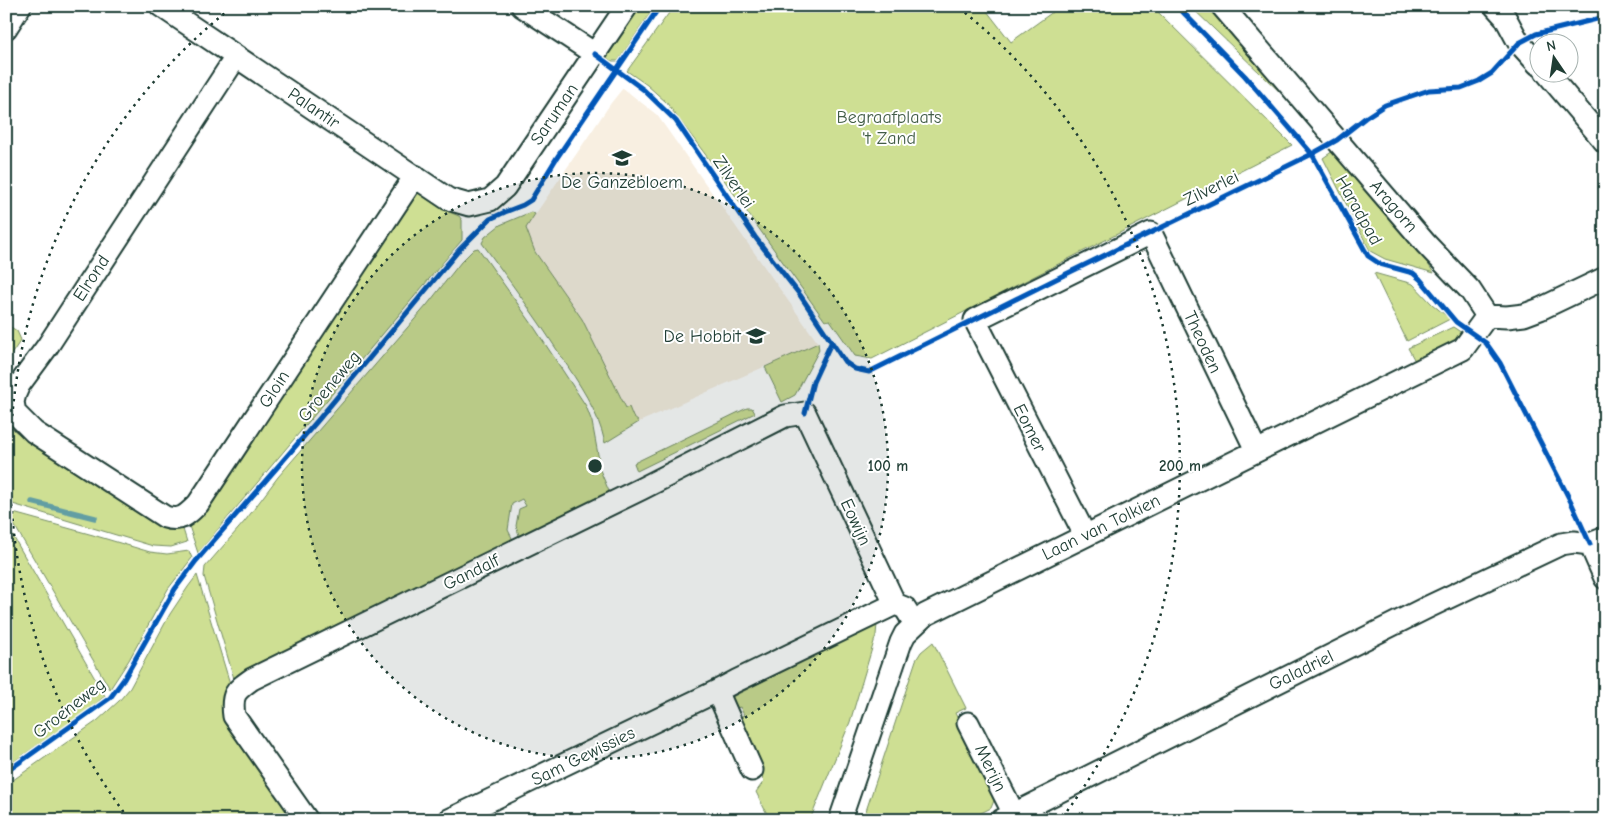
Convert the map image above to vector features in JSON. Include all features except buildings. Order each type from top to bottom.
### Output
[{"type":"street","points":[[6,28],[20,6]]},
{"type":"street","name":"Palantir","points":[[161,6],[236,58],[304,100],[448,199],[469,205]]},
{"type":"street","points":[[522,6],[595,54]]},
{"type":"street","name":"Saruman","points":[[469,205],[490,200],[505,187],[627,6]]},
{"type":"street","name":"Aragorn","points":[[1222,6],[1426,244],[1470,290],[1487,316]]},
{"type":"street","points":[[1495,6],[1505,18],[1519,43],[1528,53]]},
{"type":"street","name":"Elrond","points":[[100,475],[26,425],[15,413],[13,402],[15,394],[19,385],[52,338],[236,58]]},
{"type":"street","points":[[1554,82],[1605,142]]},
{"type":"street","name":"Gloin","points":[[100,475],[165,517],[184,518],[192,511],[415,176]]},
{"type":"street","name":"Eomer","points":[[1085,535],[975,320],[1151,233]]},
{"type":"street","name":"Theoden","points":[[1151,233],[1256,450]]},
{"type":"street","points":[[1487,316],[1507,317],[1524,315],[1605,278]]},
{"type":"street","name":"Laan van Tolkien","points":[[840,820],[901,642],[906,634],[925,615],[1464,349],[1487,316]]},
{"type":"street","name":"Eowijn","points":[[805,413],[895,604],[904,608],[915,624]]},
{"type":"street","name":"Gandalf","points":[[307,820],[234,716],[232,703],[236,690],[252,679],[641,489],[785,416],[805,413]]},
{"type":"street","points":[[1597,541],[1605,578]]},
{"type":"street","name":"Galadriel","points":[[1008,817],[1426,608],[1561,544],[1597,541]]},
{"type":"street","name":"Sam Gewissies","points":[[449,820],[895,604]]},
{"type":"street","points":[[717,691],[752,770]]},
{"type":"street","name":"Merijn","points":[[968,723],[1008,817]]},
{"type":"shaded area","points":[[623,88],[657,115],[818,343],[639,422],[633,417],[629,407],[626,409],[582,319],[535,252],[526,228]]},
{"type":"green space","points":[[638,6],[655,6],[618,61],[611,61],[605,56]]},
{"type":"green space","name":"Begraafplaats 't Zand","points":[[674,6],[983,6],[1011,42],[1061,6],[1152,6],[1292,145],[872,359],[855,356],[830,320],[825,321],[666,102],[627,71]]},
{"type":"green space","points":[[1190,6],[1212,6],[1296,106],[1284,96]]},
{"type":"green space","points":[[1333,151],[1434,273],[1385,259],[1370,251],[1323,158]]},
{"type":"green space","points":[[415,191],[442,209],[459,216],[462,220],[462,240],[198,553],[188,523]]},
{"type":"green space","points":[[531,212],[535,214],[526,228],[535,252],[582,319],[626,408],[629,407],[633,417],[639,422],[605,443],[598,419],[581,387],[552,341],[482,243],[485,237],[500,225]]},
{"type":"green space","points":[[478,248],[532,324],[586,406],[592,422],[599,460],[599,466],[589,471],[592,474],[600,470],[611,496],[521,541],[516,526],[519,509],[526,506],[522,499],[512,504],[508,530],[515,544],[235,682],[204,576],[205,567],[245,521],[278,477],[427,305],[461,262],[474,249]]},
{"type":"green space","points":[[1374,273],[1413,284],[1450,319],[1407,341]]},
{"type":"green space","points":[[6,324],[17,331],[21,340],[6,362]]},
{"type":"green space","points":[[1453,327],[1465,335],[1415,361],[1408,348]]},
{"type":"green space","points":[[818,343],[819,350],[795,395],[782,402],[765,367]]},
{"type":"green space","points":[[747,408],[752,408],[755,413],[637,471],[634,463]]},
{"type":"green space","points":[[6,415],[9,424],[15,431],[161,523],[182,526],[187,542],[171,547],[153,546],[6,502]]},
{"type":"green space","points":[[6,511],[150,552],[167,554],[189,551],[192,558],[168,589],[129,660],[110,689]]},
{"type":"green space","points":[[6,524],[105,696],[6,767]]},
{"type":"green space","points":[[197,575],[231,687],[223,702],[226,719],[296,820],[6,820],[6,785],[97,721],[119,701],[130,688],[170,614]]},
{"type":"green space","points":[[877,624],[876,635],[850,722],[810,820],[770,820],[756,792],[764,781],[734,720],[744,715],[740,707],[731,710],[728,699]]},
{"type":"green space","points":[[933,642],[966,708],[955,713],[995,798],[991,808],[967,820],[863,820],[916,660],[921,652]]},
{"type":"waterway","points":[[32,502],[95,518]]},
{"type":"cycle path","name":"Groeneweg","points":[[6,772],[110,698],[124,679],[175,589],[196,561],[319,419],[459,250],[490,219],[531,200],[556,159],[660,6]]},
{"type":"cycle path","name":"Haradpad","points":[[1177,6],[1245,76],[1312,154],[1368,256],[1380,264],[1413,273],[1456,322],[1486,343],[1500,363],[1571,502],[1590,544]]},
{"type":"cycle path","name":"Zilverlei","points":[[595,54],[644,90],[676,121],[755,237],[800,295],[845,362],[855,369],[869,372],[1312,154],[1337,140],[1385,105],[1429,90],[1461,88],[1479,81],[1492,73],[1519,43],[1536,34],[1605,17]]},
{"type":"cycle path","points":[[805,413],[813,382],[831,343]]},
{"type":"place","name":"De Ganzebloem","points":[[622,158]]},
{"type":"place","name":"De Hobbit","points":[[756,336]]}]
